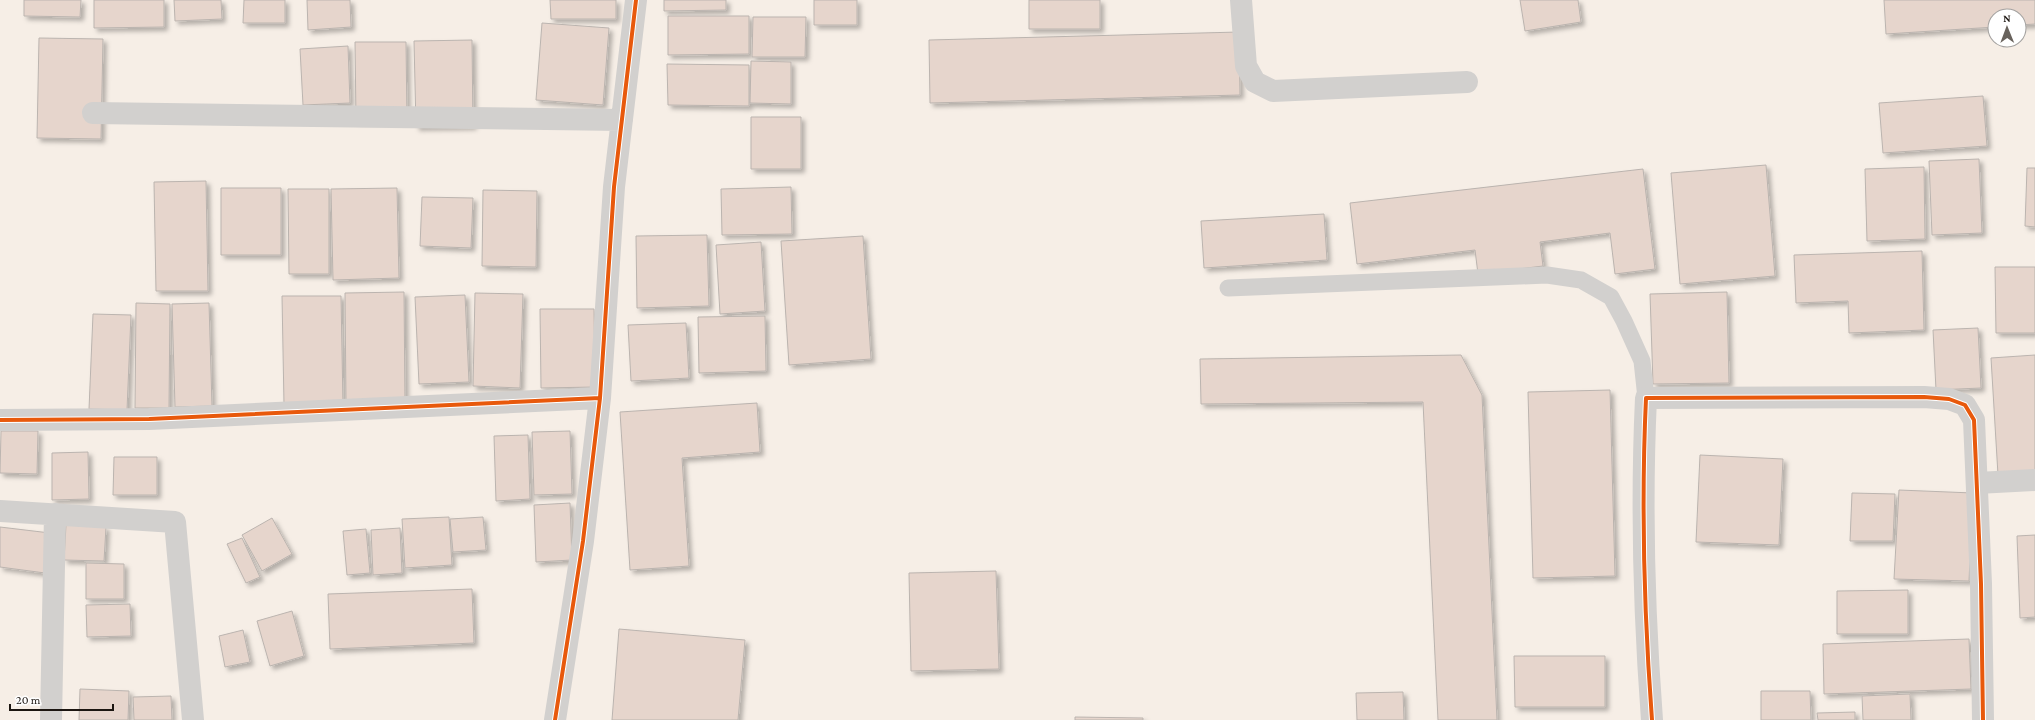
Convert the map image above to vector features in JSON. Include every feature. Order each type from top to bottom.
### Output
[{"type":"street","points":[[555,720],[582,541],[600,398],[614,187],[636,0]]},
{"type":"street","points":[[1241,0],[1246,66],[1255,82],[1273,91],[1467,82]]},
{"type":"street","points":[[92,112],[622,120]]},
{"type":"street","points":[[1652,720],[1648,667],[1645,557],[1646,398],[1853,396],[1949,399],[1965,405],[1974,420],[1981,584],[1983,720]]},
{"type":"street","points":[[0,420],[149,419],[600,398]]},
{"type":"street","points":[[1977,483],[2035,480]]},
{"type":"street","points":[[0,512],[174,522],[193,720]]},
{"type":"street","points":[[52,720],[55,514]]},
{"type":"lane","points":[[1228,288],[1547,275],[1581,280],[1611,297],[1621,315],[1642,361],[1646,398]]},
{"type":"building","points":[[24,0],[81,0],[80,17],[24,16]]},
{"type":"building","points":[[94,0],[164,0],[164,27],[94,28]]},
{"type":"building","points":[[174,0],[221,0],[222,19],[175,21]]},
{"type":"building","points":[[244,0],[285,0],[285,23],[243,23]]},
{"type":"building","points":[[307,0],[350,0],[351,27],[308,30]]},
{"type":"building","points":[[550,0],[616,0],[616,19],[551,19]]},
{"type":"building","points":[[664,0],[726,0],[726,10],[664,11]]},
{"type":"building","points":[[814,0],[857,0],[857,25],[814,25]]},
{"type":"building","points":[[1029,0],[1100,0],[1100,29],[1029,29]]},
{"type":"building","points":[[1520,0],[1578,0],[1581,22],[1525,31]]},
{"type":"building","points":[[1884,0],[2035,0],[2035,24],[2027,24],[2027,8],[1987,8],[1987,28],[1886,34]]},
{"type":"building","points":[[668,16],[749,16],[749,54],[668,55]]},
{"type":"building","points":[[753,17],[806,17],[805,57],[752,57]]},
{"type":"building","points":[[542,23],[609,28],[603,105],[536,100]]},
{"type":"building","points":[[1239,32],[1240,95],[930,103],[929,40]]},
{"type":"building","points":[[39,38],[103,39],[101,139],[37,138]]},
{"type":"building","points":[[472,40],[473,126],[416,127],[414,41]]},
{"type":"building","points":[[355,42],[406,42],[407,120],[356,120]]},
{"type":"building","points":[[348,46],[350,103],[303,105],[300,49]]},
{"type":"building","points":[[751,61],[791,62],[791,104],[750,103]]},
{"type":"building","points":[[667,64],[749,65],[749,106],[668,105]]},
{"type":"building","points":[[1983,96],[1987,146],[1883,153],[1879,103]]},
{"type":"building","points":[[751,117],[801,117],[801,169],[751,169]]},
{"type":"building","points":[[1979,159],[1982,233],[1932,235],[1929,161]]},
{"type":"building","points":[[1766,165],[1775,276],[1680,284],[1671,173]]},
{"type":"building","points":[[1924,167],[1925,239],[1867,241],[1865,169]]},
{"type":"building","points":[[2027,168],[2035,168],[2035,227],[2025,226]]},
{"type":"building","points":[[1643,169],[1655,269],[1615,274],[1610,233],[1540,242],[1543,266],[1478,274],[1475,250],[1357,264],[1350,203]]},
{"type":"building","points":[[206,181],[208,291],[156,291],[154,182]]},
{"type":"building","points":[[791,187],[792,234],[722,235],[721,189]]},
{"type":"building","points":[[221,188],[281,188],[281,255],[221,255]]},
{"type":"building","points":[[397,188],[399,278],[333,280],[331,189]]},
{"type":"building","points":[[288,189],[329,189],[329,274],[289,274]]},
{"type":"building","points":[[483,190],[537,191],[536,267],[482,266]]},
{"type":"building","points":[[422,197],[473,198],[471,248],[420,246]]},
{"type":"building","points":[[1324,214],[1327,260],[1204,268],[1201,221]]},
{"type":"building","points":[[707,235],[709,306],[637,308],[636,236]]},
{"type":"building","points":[[863,236],[871,359],[789,365],[781,241]]},
{"type":"building","points":[[761,242],[765,311],[720,314],[716,245]]},
{"type":"building","points":[[1922,251],[1924,330],[1849,333],[1848,301],[1796,303],[1794,255]]},
{"type":"building","points":[[1995,267],[2035,267],[2035,333],[1996,333]]},
{"type":"building","points":[[404,292],[405,403],[346,404],[345,293]]},
{"type":"building","points":[[1727,292],[1729,383],[1653,384],[1650,294]]},
{"type":"building","points":[[475,293],[523,294],[520,388],[473,386]]},
{"type":"building","points":[[465,295],[469,382],[419,384],[415,297]]},
{"type":"building","points":[[282,296],[341,296],[343,405],[284,405]]},
{"type":"building","points":[[136,303],[170,304],[169,408],[135,408]]},
{"type":"building","points":[[209,303],[212,406],[175,407],[172,304]]},
{"type":"building","points":[[540,309],[594,309],[595,387],[541,388]]},
{"type":"building","points":[[93,314],[131,315],[127,410],[89,409]]},
{"type":"building","points":[[765,316],[766,371],[699,373],[698,317]]},
{"type":"building","points":[[686,323],[689,378],[631,381],[628,325]]},
{"type":"building","points":[[1978,328],[1981,388],[1936,390],[1933,330]]},
{"type":"building","points":[[1461,355],[1482,395],[1497,720],[1438,720],[1423,402],[1201,404],[1200,359]]},
{"type":"building","points":[[2035,355],[2035,473],[1998,475],[1991,358]]},
{"type":"building","points":[[1610,390],[1615,576],[1533,578],[1528,392]]},
{"type":"building","points":[[757,403],[760,452],[682,458],[689,566],[630,570],[620,412]]},
{"type":"building","points":[[1,431],[38,431],[37,474],[0,473]]},
{"type":"building","points":[[570,431],[572,494],[534,495],[532,432]]},
{"type":"building","points":[[528,435],[530,499],[496,501],[494,436]]},
{"type":"building","points":[[88,452],[89,499],[52,500],[52,453]]},
{"type":"building","points":[[1700,455],[1783,459],[1779,545],[1696,542]]},
{"type":"building","points":[[114,457],[157,457],[157,495],[113,495]]},
{"type":"building","points":[[1899,490],[1973,493],[1969,581],[1894,579]]},
{"type":"building","points":[[1852,493],[1895,494],[1893,541],[1850,541]]},
{"type":"building","points":[[570,503],[572,560],[536,562],[534,505]]},
{"type":"building","points":[[449,517],[452,565],[405,568],[402,519]]},
{"type":"building","points":[[483,517],[486,550],[453,552],[450,519]]},
{"type":"building","points":[[272,518],[292,554],[262,571],[242,535]]},
{"type":"building","points":[[66,525],[106,527],[104,561],[64,560]]},
{"type":"building","points":[[0,527],[50,533],[45,573],[0,567]]},
{"type":"building","points":[[400,528],[402,573],[373,575],[371,530]]},
{"type":"building","points":[[366,529],[370,573],[347,575],[343,531]]},
{"type":"building","points":[[2035,535],[2035,617],[2020,618],[2017,536]]},
{"type":"building","points":[[242,538],[260,577],[246,583],[227,544]]},
{"type":"building","points":[[86,563],[124,564],[124,599],[86,599]]},
{"type":"building","points":[[996,571],[999,669],[911,671],[909,573]]},
{"type":"building","points":[[472,589],[474,643],[330,649],[328,594]]},
{"type":"building","points":[[1908,590],[1908,634],[1837,634],[1837,591]]},
{"type":"building","points":[[130,604],[131,636],[87,637],[86,605]]},
{"type":"building","points":[[292,611],[304,656],[270,666],[257,621]]},
{"type":"building","points":[[619,629],[745,640],[738,720],[612,720]]},
{"type":"building","points":[[243,630],[250,662],[225,667],[219,636]]},
{"type":"building","points":[[1969,639],[1971,689],[1824,694],[1823,644]]},
{"type":"building","points":[[1514,656],[1605,656],[1605,707],[1515,707]]},
{"type":"building","points":[[80,689],[129,691],[128,720],[79,720]]},
{"type":"building","points":[[1761,691],[1810,691],[1811,720],[1761,720]]},
{"type":"building","points":[[1403,692],[1404,720],[1357,720],[1356,693]]},
{"type":"building","points":[[1910,694],[1911,720],[1863,720],[1862,696]]},
{"type":"building","points":[[171,696],[172,720],[134,720],[133,697]]},
{"type":"building","points":[[1855,712],[1855,720],[1818,720],[1817,713]]},
{"type":"building","points":[[1075,717],[1143,718],[1143,720],[1075,720]]},
{"type":"cycle path","points":[[555,720],[583,541],[600,398],[614,187],[636,0]]},
{"type":"cycle path","points":[[1652,720],[1644,559],[1644,438],[1646,398],[1924,397],[1949,399],[1965,405],[1974,420],[1981,584],[1983,720]]},
{"type":"cycle path","points":[[0,420],[149,419],[600,398]]}]
